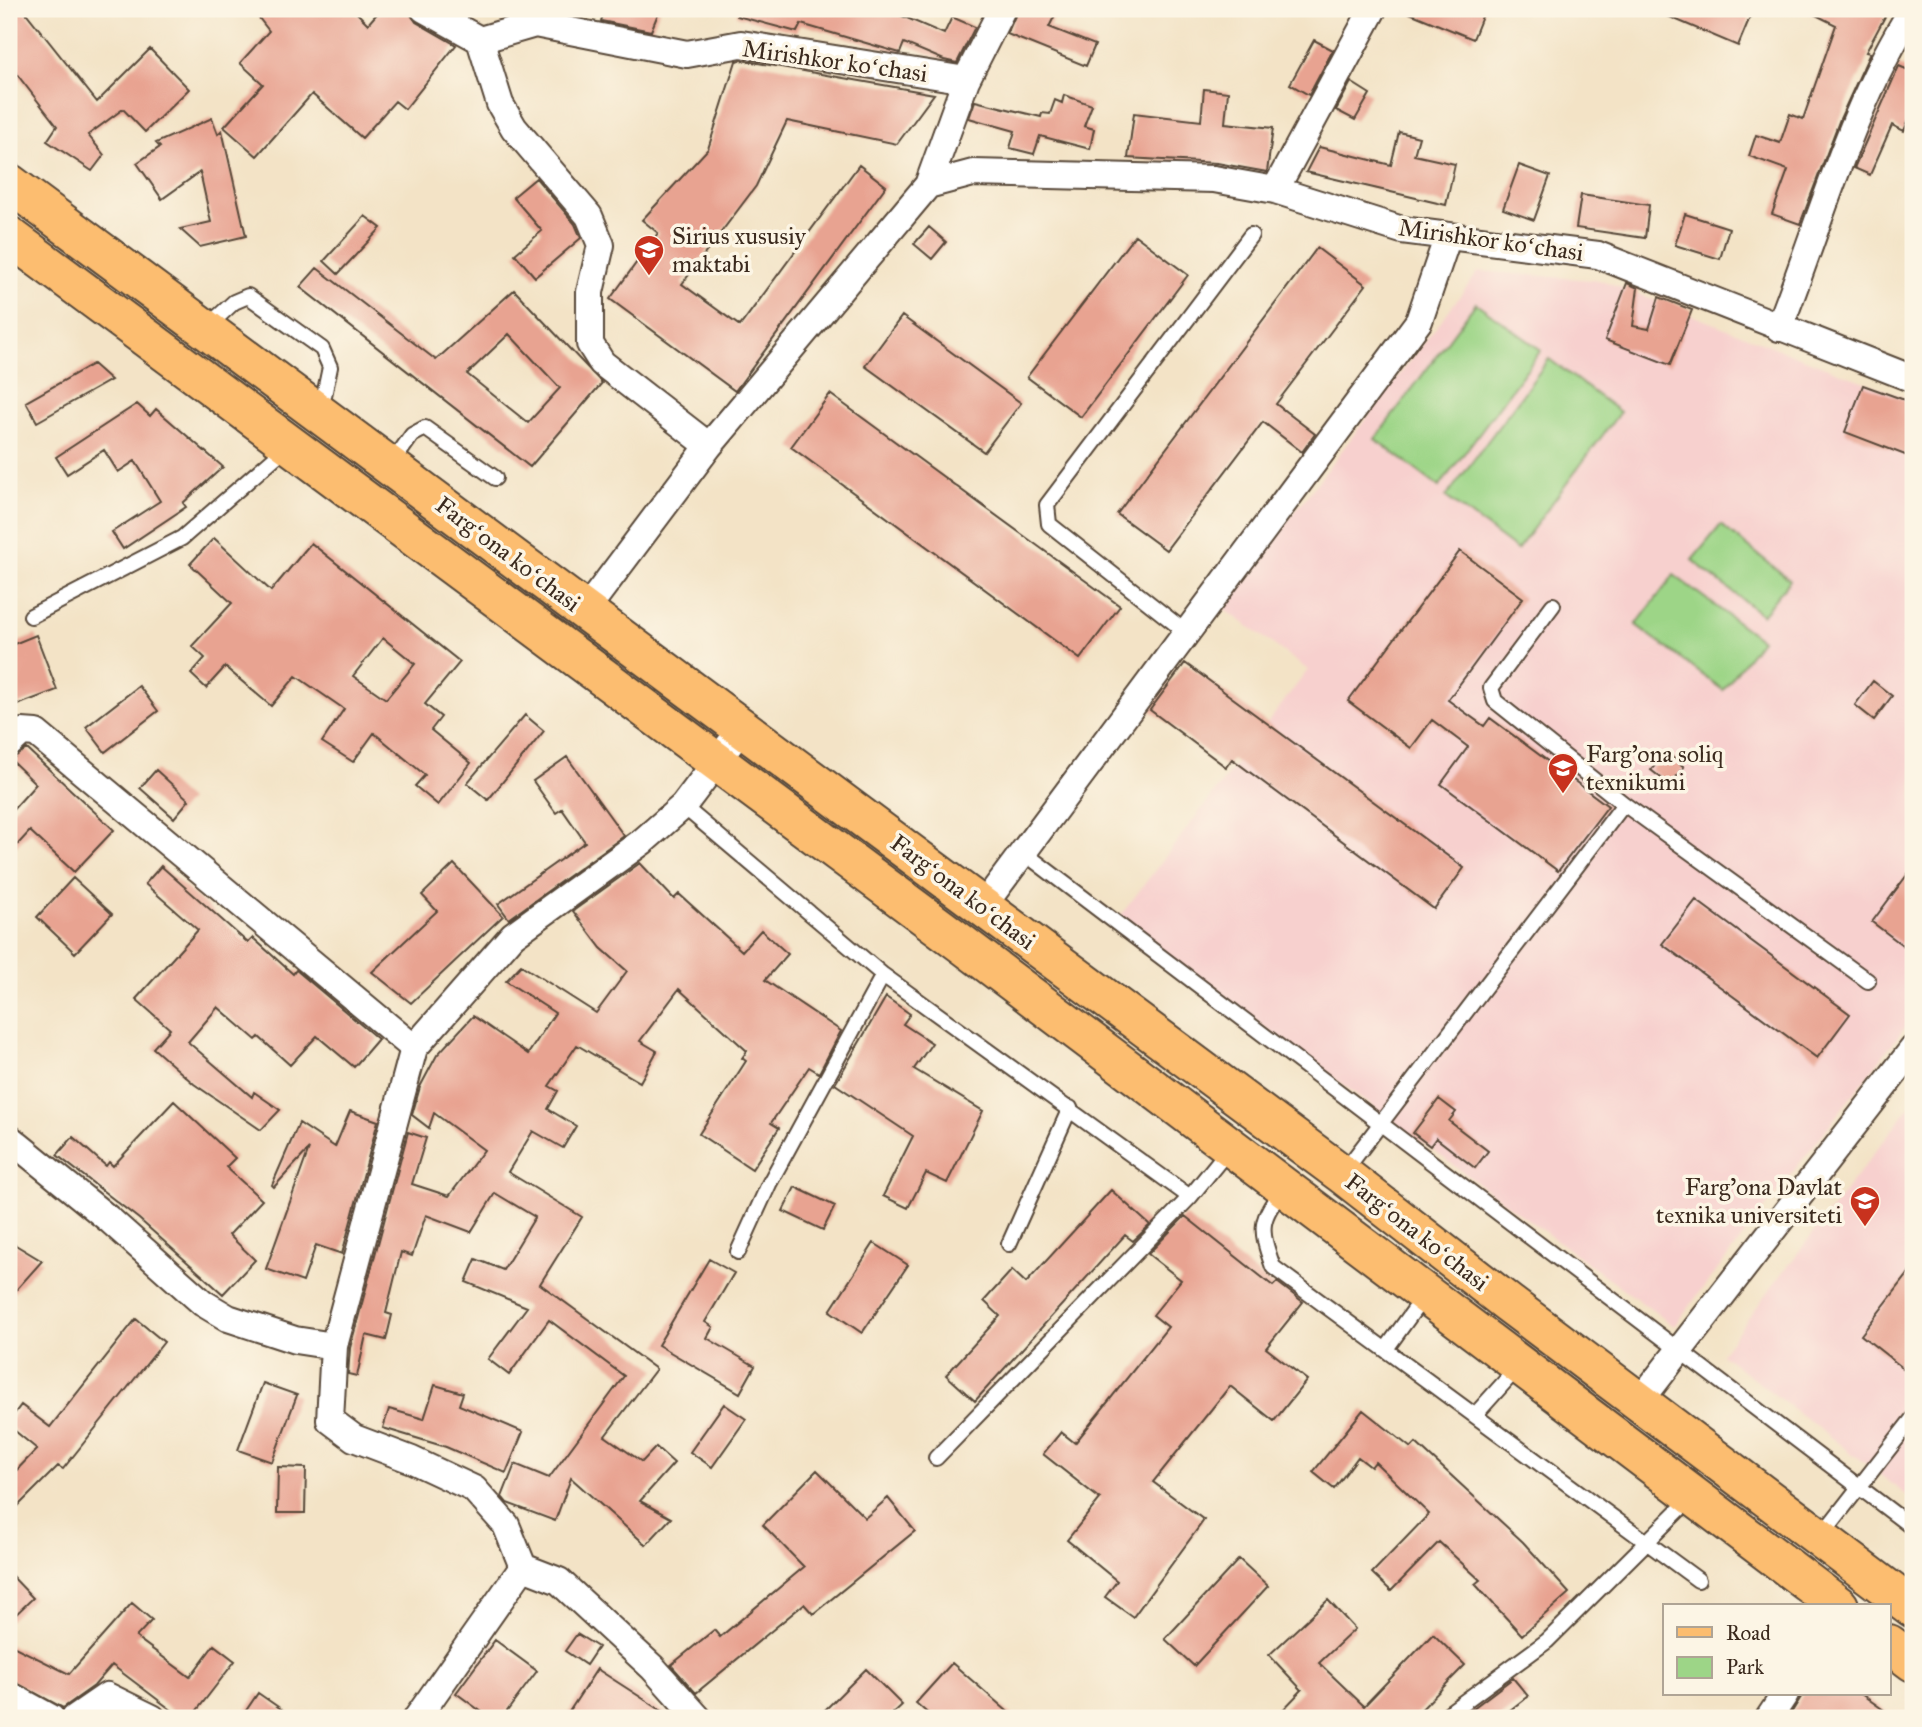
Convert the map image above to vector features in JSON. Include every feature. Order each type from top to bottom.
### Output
[{"type":"main road","name":"Fargʻona koʻchasi","points":[[9,183],[1342,1174],[1508,1303],[1913,1608]]},
{"type":"main road","name":"Fargʻona koʻchasi","points":[[14,247],[290,444],[717,761],[1836,1604]]},
{"type":"main road","points":[[1483,1337],[1508,1303]]},
{"type":"main road","points":[[1890,1645],[1913,1662]]},
{"type":"street","points":[[424,9],[480,40],[500,104],[514,128],[589,216],[601,245],[590,292],[590,344],[602,363],[709,446]]},
{"type":"street","points":[[585,611],[709,446],[928,185],[966,80],[1002,9]]},
{"type":"street","points":[[1275,190],[1373,9]]},
{"type":"street","points":[[1779,328],[1861,106],[1887,49],[1913,9]]},
{"type":"street","name":"Mirishkor koʻchasi","points":[[480,40],[535,24],[687,54],[741,44],[966,80]]},
{"type":"street","name":"Mirishkor koʻchasi","points":[[928,185],[973,173],[1214,179],[1275,190],[1402,230],[1598,255],[1913,379]]},
{"type":"street","points":[[983,906],[1419,321],[1447,236]]},
{"type":"street","points":[[698,1718],[653,1668],[559,1581],[523,1567],[506,1525],[474,1489],[412,1460],[354,1438],[330,1420],[334,1346],[414,1048],[513,935],[643,841],[683,806],[742,728]]},
{"type":"street","points":[[9,744],[22,732],[36,733],[414,1048]]},
{"type":"street","points":[[1640,1401],[1913,1049]]},
{"type":"street","points":[[9,1138],[111,1221],[202,1303],[228,1318],[295,1340],[334,1346]]},
{"type":"street","points":[[417,1718],[523,1567]]},
{"type":"street","points":[[9,1695],[51,1718]]},
{"type":"street","points":[[75,1718],[107,1696],[152,1718]]},
{"type":"street","points":[[1769,1718],[1784,1696]]},
{"type":"lane","points":[[1187,633],[1049,524],[1047,505],[1251,235]]},
{"type":"lane","points":[[206,328],[234,302],[248,296],[322,348],[330,367],[320,413]]},
{"type":"lane","points":[[390,466],[412,435],[425,428],[495,478]]},
{"type":"lane","points":[[31,615],[181,538],[290,444]]},
{"type":"lane","points":[[1552,605],[1491,688],[1495,701],[1624,804],[1868,981]]},
{"type":"lane","points":[[1342,1174],[1624,804]]},
{"type":"lane","points":[[683,806],[883,975],[1190,1197]]},
{"type":"lane","points":[[1023,852],[1913,1528]]},
{"type":"lane","points":[[738,1252],[769,1184],[883,975]]},
{"type":"lane","points":[[1009,1244],[1070,1108]]},
{"type":"lane","points":[[936,1458],[1190,1197],[1230,1147]]},
{"type":"lane","points":[[1284,1187],[1264,1214],[1264,1241],[1273,1267],[1698,1580]]},
{"type":"lane","points":[[1386,1349],[1426,1294]]},
{"type":"lane","points":[[1475,1415],[1520,1365]]},
{"type":"lane","points":[[1821,1537],[1913,1418]]},
{"type":"lane","points":[[1442,1718],[1547,1641],[1693,1496]]},
{"type":"shaded area","name":"Farg'ona soliq texnikumi","points":[[1479,271],[1604,281],[1913,401],[1913,1017],[1674,1326],[1117,920],[1308,670],[1222,607]]},
{"type":"shaded area","name":"Farg'ona Davlat texnika universiteti","points":[[1913,1102],[1913,1500],[1721,1354]]},
{"type":"green space","points":[[1476,303],[1541,350],[1439,487],[1375,439]]},
{"type":"green space","points":[[1549,359],[1620,412],[1517,550],[1446,497]]},
{"type":"green space","points":[[1721,525],[1790,580],[1762,615],[1692,560]]},
{"type":"green space","points":[[1674,575],[1761,640],[1723,690],[1636,625]]},
{"type":"building","points":[[9,9],[23,9],[97,102],[150,49],[189,89],[145,132],[123,109],[88,135],[104,155],[92,171],[47,141],[57,126],[9,64]]},
{"type":"building","points":[[252,9],[353,9],[368,24],[381,9],[408,9],[416,22],[456,45],[405,109],[395,101],[362,138],[312,94],[257,156],[224,127],[263,84],[240,63],[269,31]]},
{"type":"building","points":[[605,9],[660,9],[651,31],[601,21]]},
{"type":"building","points":[[738,9],[886,9],[944,34],[952,17],[975,27],[957,63],[904,43],[900,53],[801,24],[797,32],[737,16]]},
{"type":"building","points":[[1018,9],[1058,9],[1049,27],[1095,45],[1086,66],[1007,34]]},
{"type":"building","points":[[1400,9],[1485,9],[1473,39]]},
{"type":"building","points":[[1651,9],[1730,9],[1750,17],[1738,46]]},
{"type":"building","points":[[1804,9],[1889,9],[1866,52],[1870,53],[1840,119],[1800,224],[1772,214],[1788,170],[1749,156],[1756,135],[1780,143],[1790,114],[1803,119],[1836,25]]},
{"type":"building","points":[[1314,40],[1333,50],[1309,95],[1290,84]]},
{"type":"building","points":[[736,61],[934,94],[897,144],[787,121],[756,186],[682,284],[740,326],[859,165],[886,186],[735,391],[610,299],[658,233],[642,220],[708,149]]},
{"type":"building","points":[[1899,66],[1913,72],[1913,110],[1904,131],[1892,125],[1870,175],[1854,168]]},
{"type":"building","points":[[1351,82],[1370,94],[1355,120],[1336,110]]},
{"type":"building","points":[[1204,89],[1228,92],[1225,123],[1273,128],[1267,172],[1217,163],[1128,158],[1134,113],[1201,121]]},
{"type":"building","points":[[1064,95],[1092,105],[1084,126],[1094,129],[1090,149],[1040,136],[1034,154],[1010,148],[1015,131],[969,118],[975,101],[1041,117],[1042,113],[1050,114],[1055,100],[1062,103]]},
{"type":"building","points":[[212,118],[218,134],[222,130],[246,236],[200,247],[180,229],[211,222],[200,172],[162,199],[137,163],[160,147],[156,143]]},
{"type":"building","points":[[1399,132],[1419,137],[1414,155],[1455,164],[1446,205],[1306,172],[1319,147],[1391,165]]},
{"type":"building","points":[[1519,165],[1550,176],[1534,220],[1503,209]]},
{"type":"building","points":[[536,178],[575,224],[581,238],[535,277],[515,254],[542,231],[513,197]]},
{"type":"building","points":[[1581,195],[1649,205],[1645,238],[1576,228]]},
{"type":"building","points":[[1685,214],[1729,228],[1720,259],[1675,245]]},
{"type":"building","points":[[365,216],[381,228],[338,274],[324,261]]},
{"type":"building","points":[[929,227],[946,242],[932,259],[914,244]]},
{"type":"building","points":[[1135,235],[1188,275],[1081,417],[1027,377]]},
{"type":"building","points":[[1317,248],[1366,285],[1276,404],[1315,434],[1302,452],[1263,422],[1166,550],[1117,514]]},
{"type":"building","points":[[317,268],[436,360],[514,290],[602,383],[530,467],[300,287]],"holes":[[[509,334],[560,388],[528,423],[467,374]]]},
{"type":"building","points":[[1627,283],[1638,288],[1633,326],[1649,329],[1659,297],[1692,310],[1670,365],[1605,340]]},
{"type":"building","points":[[902,316],[1021,403],[984,452],[865,366]]},
{"type":"building","points":[[93,364],[111,380],[37,422],[26,402]]},
{"type":"building","points":[[1863,385],[1913,403],[1913,458],[1845,432]]},
{"type":"building","points":[[830,394],[1120,606],[1080,659],[791,447]]},
{"type":"building","points":[[137,404],[150,416],[156,409],[223,467],[183,503],[186,507],[123,549],[112,532],[160,501],[135,461],[118,472],[104,450],[67,474],[56,457]]},
{"type":"building","points":[[214,538],[271,591],[311,543],[460,662],[425,704],[441,717],[431,730],[471,763],[438,805],[415,786],[425,775],[374,733],[353,762],[322,742],[344,709],[296,676],[271,706],[225,667],[206,688],[191,674],[205,658],[192,646],[232,603],[190,564]],"holes":[[[383,638],[415,664],[386,699],[353,676]]]},
{"type":"building","points":[[1460,551],[1523,598],[1448,700],[1484,726],[1490,718],[1608,806],[1558,871],[1441,784],[1468,747],[1432,720],[1411,748],[1348,701]]},
{"type":"building","points":[[36,635],[57,690],[9,708],[9,646]]},
{"type":"building","points":[[1185,663],[1464,868],[1434,909],[1232,759],[1226,767],[1150,710]]},
{"type":"building","points":[[1873,681],[1892,696],[1874,720],[1855,705]]},
{"type":"building","points":[[139,686],[158,711],[105,752],[86,727]]},
{"type":"building","points":[[525,715],[544,731],[488,800],[467,783]]},
{"type":"building","points":[[27,749],[114,830],[74,872],[30,831],[9,854],[9,814],[36,784],[10,759]]},
{"type":"building","points":[[1666,752],[1684,767],[1670,785],[1651,770]]},
{"type":"building","points":[[567,757],[624,836],[509,919],[498,904],[585,842],[562,809],[556,813],[533,781]]},
{"type":"building","points":[[156,770],[189,800],[174,818],[140,788]]},
{"type":"building","points":[[640,863],[674,899],[679,894],[742,951],[761,930],[788,954],[765,980],[841,1031],[819,1073],[809,1067],[771,1123],[779,1128],[752,1169],[699,1134],[746,1061],[742,1058],[747,1051],[679,989],[640,1041],[657,1051],[640,1082],[577,1045],[549,1086],[558,1091],[548,1109],[576,1126],[563,1148],[533,1131],[508,1172],[582,1217],[540,1284],[656,1369],[605,1436],[642,1462],[656,1447],[674,1463],[640,1501],[671,1518],[646,1545],[571,1478],[555,1521],[507,1503],[502,1497],[515,1464],[549,1478],[624,1376],[549,1320],[509,1375],[488,1359],[527,1307],[466,1282],[476,1259],[503,1270],[535,1217],[495,1193],[471,1232],[426,1215],[412,1256],[401,1252],[386,1313],[392,1315],[386,1340],[366,1335],[357,1376],[348,1374],[350,1348],[408,1132],[426,1138],[412,1184],[449,1196],[484,1150],[434,1113],[429,1128],[412,1115],[420,1087],[437,1055],[473,1016],[528,1054],[555,1013],[506,981],[521,965],[596,1013],[627,971],[601,948],[573,911]]},
{"type":"building","points":[[454,864],[503,916],[411,1003],[372,972],[437,911],[422,895]]},
{"type":"building","points":[[161,866],[248,943],[253,938],[293,974],[296,970],[378,1039],[354,1067],[317,1036],[290,1065],[259,1037],[256,1040],[218,1007],[188,1042],[252,1097],[254,1092],[280,1110],[261,1130],[194,1084],[153,1048],[170,1029],[136,999],[198,930],[145,884]]},
{"type":"building","points":[[1913,867],[1913,953],[1872,922]]},
{"type":"building","points":[[73,878],[112,914],[75,953],[37,917]]},
{"type":"building","points":[[1696,900],[1850,1014],[1817,1058],[1662,944]]},
{"type":"building","points":[[886,997],[910,1014],[903,1024],[932,1043],[914,1069],[983,1111],[947,1183],[926,1173],[908,1208],[883,1196],[913,1136],[835,1084]]},
{"type":"building","points":[[1439,1099],[1456,1112],[1449,1121],[1488,1151],[1475,1168],[1436,1138],[1430,1146],[1413,1133]]},
{"type":"building","points":[[174,1101],[235,1158],[226,1167],[262,1200],[229,1235],[255,1260],[223,1294],[139,1219],[57,1155],[73,1137],[106,1166],[109,1162],[113,1166]]},
{"type":"building","points":[[350,1111],[378,1121],[342,1254],[316,1245],[303,1282],[266,1269],[309,1149],[274,1187],[272,1185],[299,1123],[335,1147]]},
{"type":"building","points":[[795,1187],[835,1206],[823,1230],[783,1211]]},
{"type":"building","points":[[1111,1190],[1150,1225],[1133,1241],[1125,1235],[975,1401],[946,1375],[1000,1316],[984,1301],[1012,1270],[1026,1283]]},
{"type":"building","points":[[1185,1216],[1273,1286],[1277,1282],[1303,1302],[1266,1348],[1307,1380],[1274,1421],[1230,1386],[1153,1482],[1204,1520],[1133,1617],[1105,1597],[1117,1581],[1067,1540],[1100,1499],[1043,1454],[1061,1432],[1075,1443],[1168,1327],[1153,1315],[1181,1280],[1148,1254]]},
{"type":"building","points":[[9,1241],[42,1261],[9,1298]]},
{"type":"building","points":[[874,1243],[908,1265],[862,1333],[830,1311]]},
{"type":"building","points":[[709,1259],[734,1273],[705,1322],[713,1327],[707,1338],[755,1366],[740,1393],[658,1345]]},
{"type":"building","points":[[1913,1268],[1913,1376],[1861,1335]]},
{"type":"building","points":[[136,1319],[164,1342],[63,1469],[58,1466],[9,1515],[9,1478],[37,1449],[9,1426],[9,1421],[21,1405],[50,1427]]},
{"type":"building","points":[[263,1383],[297,1395],[272,1462],[238,1450]]},
{"type":"building","points":[[435,1385],[463,1393],[459,1405],[523,1432],[506,1473],[446,1447],[383,1428],[389,1409],[424,1419]]},
{"type":"building","points":[[724,1404],[746,1419],[712,1467],[690,1452]]},
{"type":"building","points":[[1363,1410],[1411,1448],[1416,1443],[1523,1542],[1569,1593],[1522,1635],[1475,1584],[1480,1580],[1439,1542],[1391,1591],[1372,1573],[1429,1514],[1375,1462],[1371,1467],[1358,1457],[1334,1489],[1313,1472]]},
{"type":"building","points":[[278,1467],[306,1468],[305,1513],[277,1513]]},
{"type":"building","points":[[817,1470],[865,1518],[888,1498],[915,1531],[813,1614],[804,1604],[696,1693],[671,1665],[714,1630],[720,1637],[804,1567],[763,1525]]},
{"type":"building","points":[[1239,1559],[1268,1586],[1194,1666],[1165,1639]]},
{"type":"building","points":[[9,1573],[33,1598],[9,1621]]},
{"type":"building","points":[[1328,1600],[1355,1629],[1319,1663],[1364,1706],[1433,1634],[1465,1665],[1413,1718],[1275,1718],[1302,1690],[1269,1655]]},
{"type":"building","points":[[132,1603],[152,1620],[136,1637],[190,1677],[214,1645],[235,1661],[191,1718],[182,1718],[112,1665],[94,1686],[63,1708],[9,1679],[9,1644],[69,1674]]},
{"type":"building","points":[[577,1634],[598,1647],[586,1665],[565,1651]]},
{"type":"building","points":[[495,1640],[537,1671],[502,1718],[490,1718],[456,1693]]},
{"type":"building","points":[[952,1663],[1015,1718],[933,1718],[916,1703]]},
{"type":"building","points":[[597,1669],[673,1718],[565,1718]]},
{"type":"building","points":[[866,1669],[902,1705],[888,1718],[817,1718]]},
{"type":"building","points":[[1513,1678],[1528,1696],[1500,1718],[1460,1718]]},
{"type":"building","points":[[258,1693],[294,1718],[241,1718]]},
{"type":"building","points":[[1802,1696],[1864,1696],[1895,1718],[1788,1718]]},
{"type":"place","name":"Sirius xususiy maktabi","points":[[649,277]]},
{"type":"place","name":"Farg'ona soliq texnikumi","points":[[1563,795]]},
{"type":"place","name":"Farg'ona Davlat texnika universiteti","points":[[1865,1228]]}]
